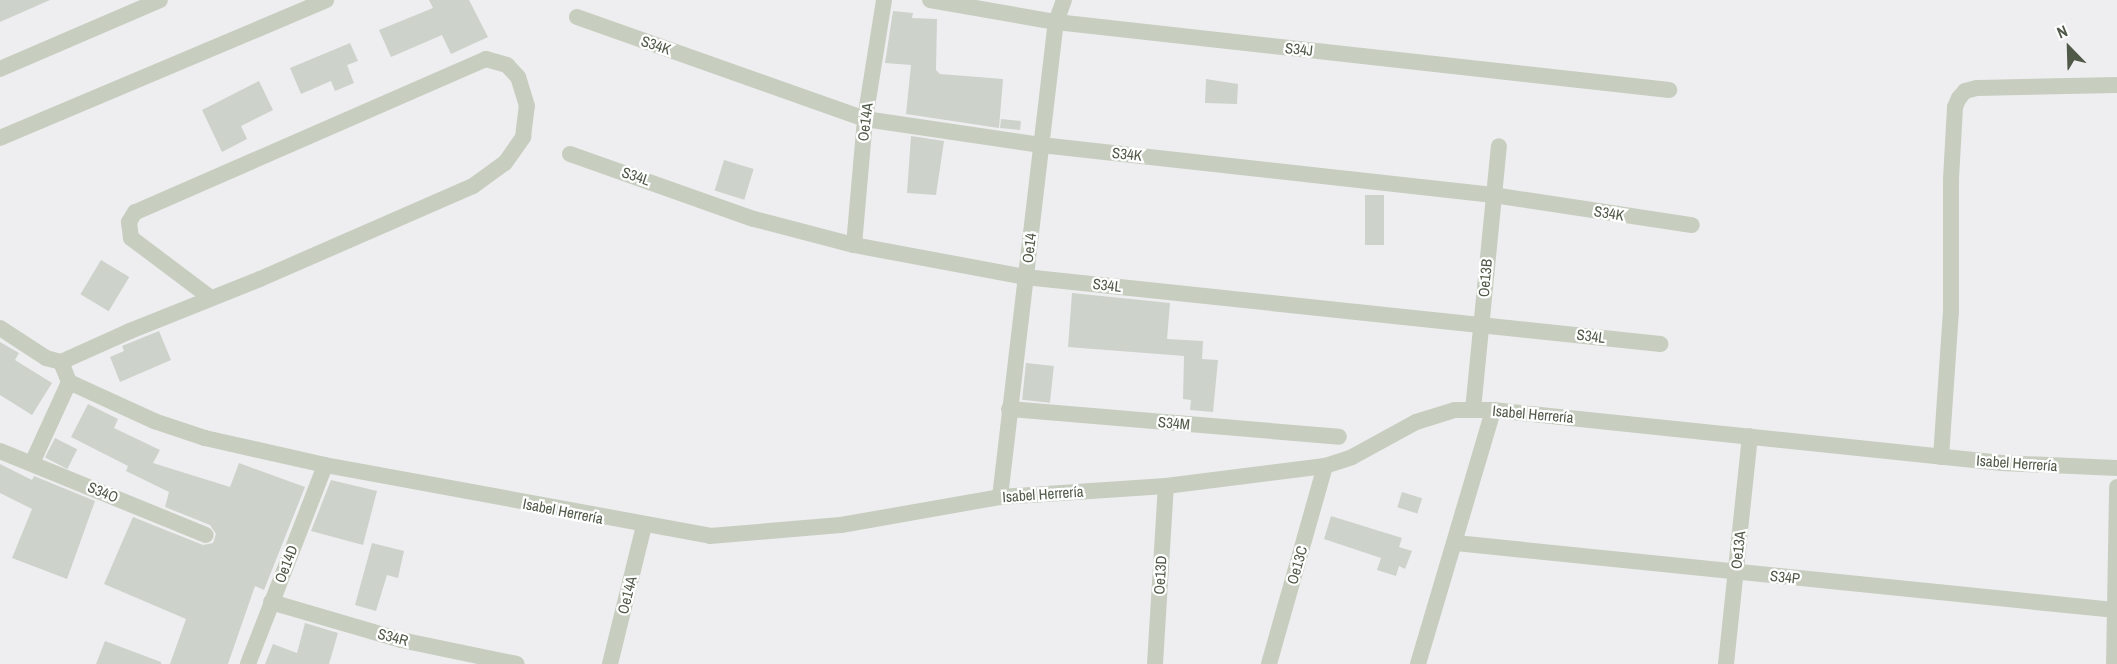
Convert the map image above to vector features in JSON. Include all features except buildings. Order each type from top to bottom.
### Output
[{"type":"street","points":[[0,69],[160,0]]},
{"type":"street","points":[[0,138],[326,0]]},
{"type":"street","name":"Oe14A","points":[[854,245],[865,119],[884,0]]},
{"type":"street","name":"S34J","points":[[930,0],[1056,22],[1669,90]]},
{"type":"street","name":"Oe14","points":[[1000,497],[1056,22],[1064,0]]},
{"type":"street","name":"S34K","points":[[578,17],[865,119],[1041,145],[1493,195],[1692,225]]},
{"type":"street","points":[[0,328],[46,358],[61,362],[211,298],[473,186],[493,173],[513,153],[528,121],[518,77],[496,59],[486,59],[135,212],[129,222],[131,238],[211,298]]},
{"type":"street","points":[[1941,457],[1951,312],[1951,179],[1955,107],[1959,98],[1965,91],[1977,88],[2117,86]]},
{"type":"street","name":"Oe13B","points":[[1473,410],[1499,146]]},
{"type":"street","name":"S34L","points":[[570,154],[754,219],[854,245],[1025,277],[1481,323],[1660,344]]},
{"type":"street","points":[[32,463],[69,382],[61,362]]},
{"type":"street","name":"Isabel Herrería","points":[[69,382],[174,428],[325,465],[644,526],[710,536],[771,534],[1000,497],[1166,486],[1325,466],[1352,457],[1416,422],[1455,410],[1493,410],[1941,457],[2117,468]]},
{"type":"street","name":"S34M","points":[[1010,410],[1340,437]]},
{"type":"street","points":[[1418,664],[1456,543],[1493,410]]},
{"type":"street","name":"Oe13A","points":[[1726,664],[1750,436]]},
{"type":"street","name":"S34O","points":[[0,452],[206,535]]},
{"type":"street","name":"Oe14D","points":[[248,664],[325,465]]},
{"type":"street","name":"Oe13C","points":[[1269,664],[1325,466]]},
{"type":"street","name":"Oe13D","points":[[1155,664],[1166,486]]},
{"type":"street","points":[[2114,664],[2117,487]]},
{"type":"street","name":"Oe14A","points":[[610,664],[644,526]]},
{"type":"street","name":"S34P","points":[[1456,543],[2114,610]]},
{"type":"street","name":"S34R","points":[[272,602],[401,640],[516,664]]}]
